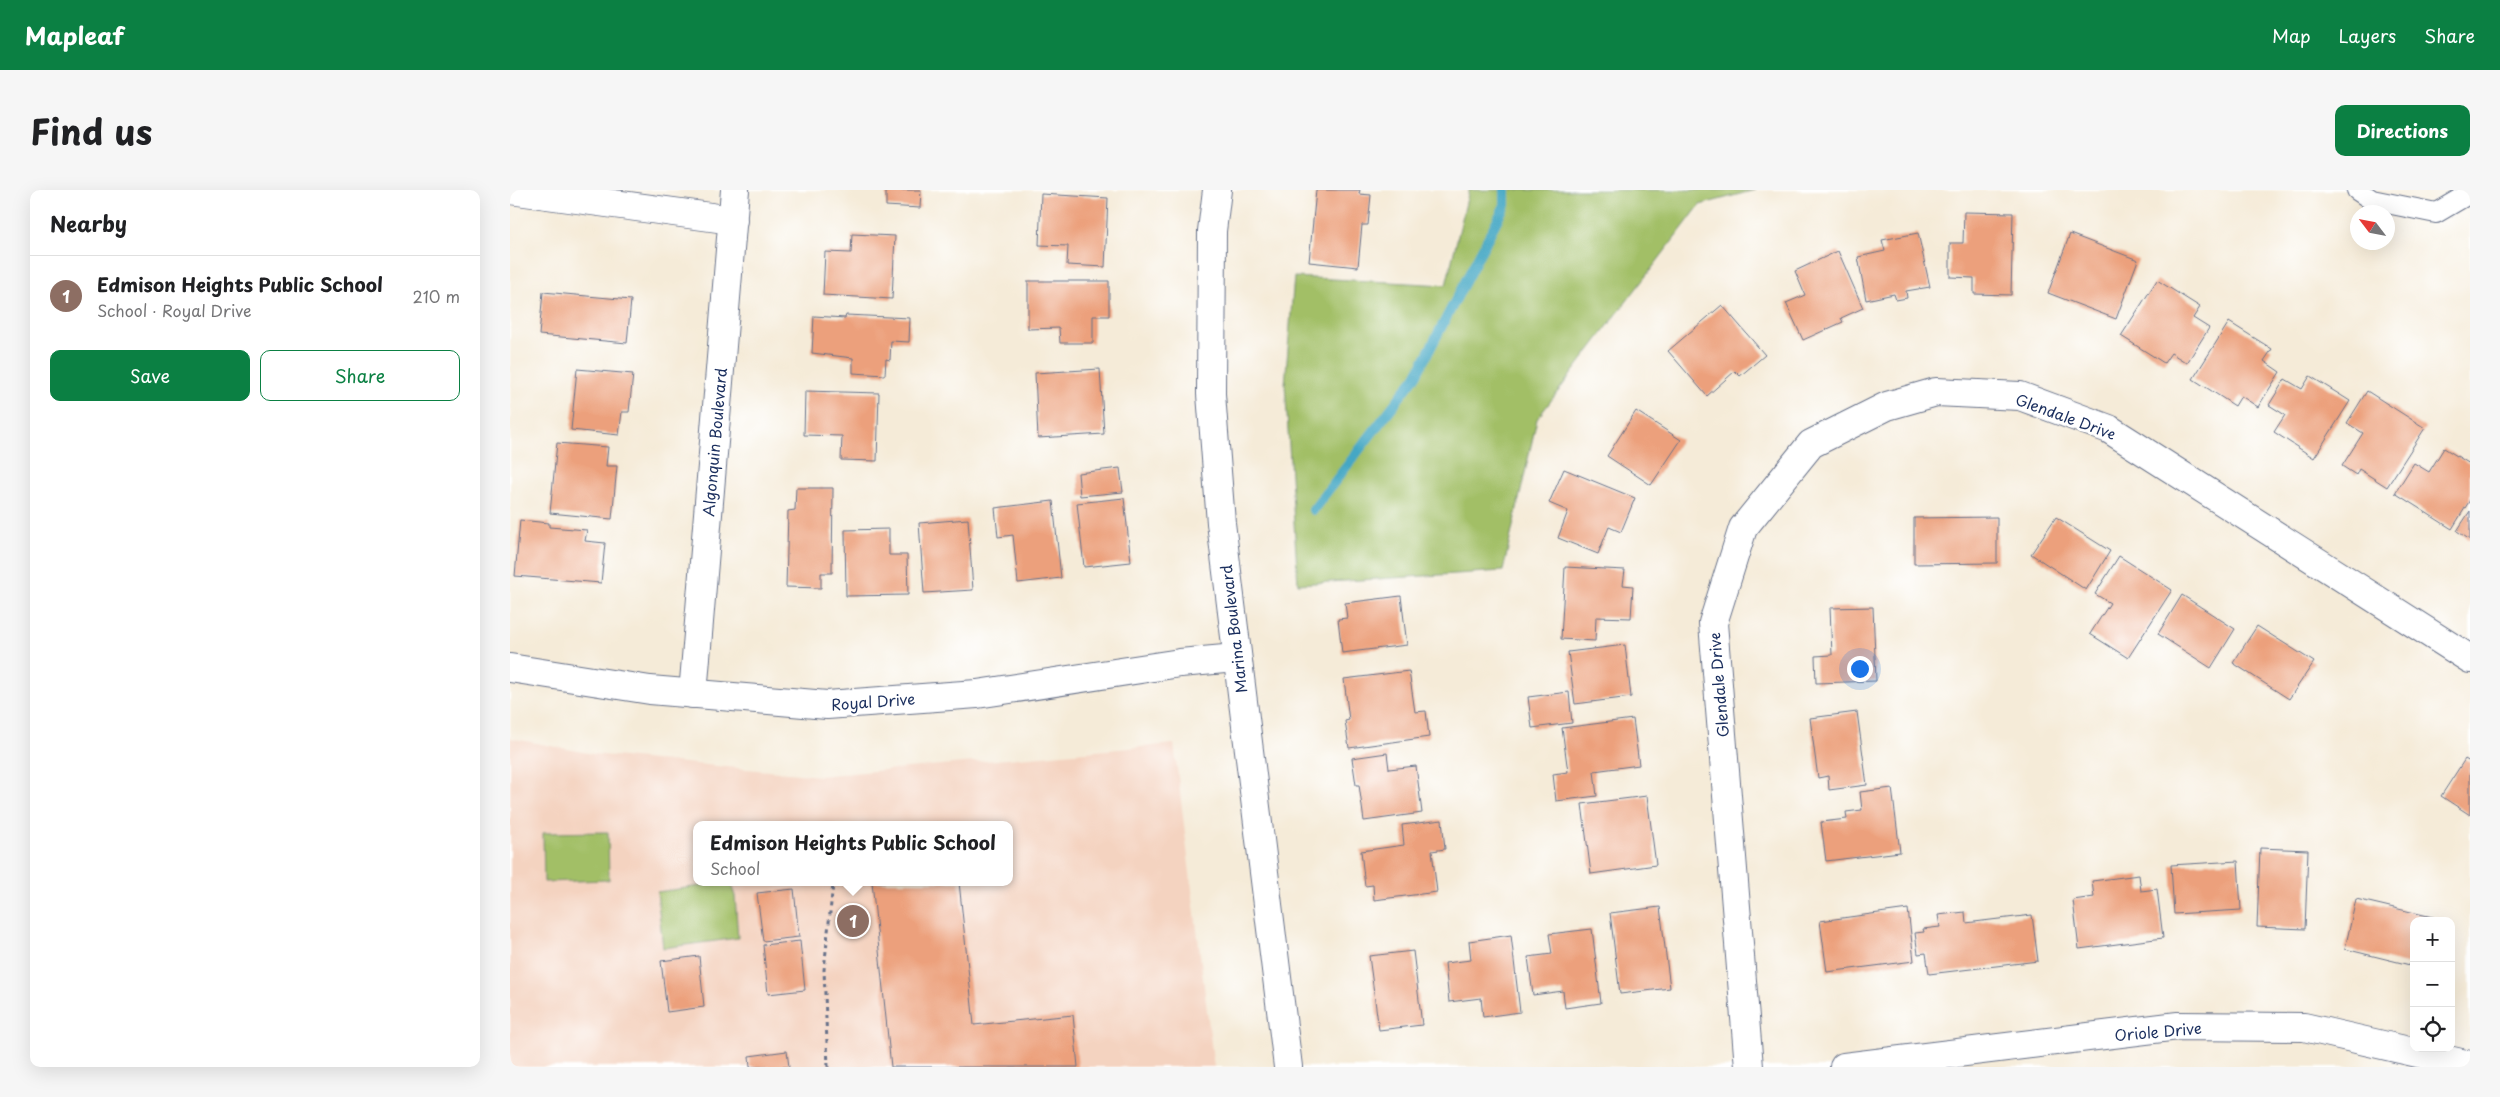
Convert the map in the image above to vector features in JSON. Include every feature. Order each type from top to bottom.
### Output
[{"type":"street","points":[[510,190],[733,220]]},
{"type":"street","name":"Algonquin Boulevard","points":[[693,694],[735,190]]},
{"type":"street","name":"Marina Boulevard","points":[[1217,190],[1212,231],[1211,394],[1221,523],[1236,658],[1288,1067]]},
{"type":"street","name":"Glendale Drive","points":[[1750,1067],[1713,623],[1743,528],[1811,444],[1888,406],[1936,392],[2020,396],[2109,429],[2470,659]]},
{"type":"street","name":"Royal Drive","points":[[510,668],[650,690],[827,705],[977,694],[1180,663],[1236,658]]},
{"type":"street","name":"Oriole Drive","points":[[1844,1067],[2178,1026],[2304,1027],[2470,1065]]},
{"type":"lane","points":[[2357,190],[2372,200],[2436,213],[2470,194]]},
{"type":"path","points":[[828,1067],[824,970],[833,886]]},
{"type":"shaded area","points":[[510,738],[593,754],[819,776],[1174,744],[1214,1067],[510,1067]]},
{"type":"green space","points":[[1469,190],[1755,190],[1700,205],[1537,419],[1503,571],[1298,584],[1285,384],[1294,277],[1446,285]]},
{"type":"green space","points":[[608,832],[609,880],[544,882],[543,833]]},
{"type":"green space","points":[[701,886],[731,886],[735,896],[738,938],[663,948],[657,892]]},
{"type":"building","points":[[886,190],[921,190],[920,208],[886,206]]},
{"type":"building","points":[[1316,190],[1360,190],[1359,194],[1371,195],[1368,225],[1362,225],[1358,267],[1309,262]]},
{"type":"building","points":[[1041,194],[1108,198],[1105,267],[1067,265],[1068,246],[1039,245]]},
{"type":"building","points":[[1964,212],[2013,213],[2011,295],[1974,294],[1974,278],[1950,277],[1950,243],[1963,243]]},
{"type":"building","points":[[1918,233],[1930,287],[1906,291],[1907,298],[1896,300],[1894,294],[1866,300],[1858,257],[1885,251],[1882,240]]},
{"type":"building","points":[[852,234],[895,236],[892,299],[823,295],[825,252],[851,253]]},
{"type":"building","points":[[2070,234],[2138,260],[2116,319],[2048,293]]},
{"type":"building","points":[[1838,251],[1863,308],[1841,318],[1843,322],[1803,340],[1786,303],[1805,295],[1795,271]]},
{"type":"building","points":[[2157,280],[2200,307],[2193,318],[2209,328],[2187,363],[2171,353],[2164,363],[2121,336]]},
{"type":"building","points":[[1028,281],[1109,281],[1109,316],[1093,316],[1093,343],[1060,343],[1059,328],[1028,329]]},
{"type":"building","points":[[543,292],[631,300],[627,343],[539,335]]},
{"type":"building","points":[[1722,305],[1765,355],[1740,376],[1735,371],[1707,396],[1668,351]]},
{"type":"building","points":[[846,315],[910,318],[909,342],[891,341],[890,360],[886,359],[885,375],[853,373],[853,358],[812,353],[814,316],[845,318]]},
{"type":"building","points":[[2229,322],[2272,349],[2264,361],[2280,372],[2258,407],[2241,396],[2235,406],[2193,379]]},
{"type":"building","points":[[577,369],[633,374],[629,412],[622,412],[619,435],[571,430]]},
{"type":"building","points":[[1100,369],[1104,434],[1038,438],[1035,373]]},
{"type":"building","points":[[2310,376],[2350,401],[2314,458],[2274,432],[2285,415],[2269,405],[2285,379],[2302,389]]},
{"type":"building","points":[[805,391],[879,393],[877,461],[841,460],[842,436],[804,435]]},
{"type":"building","points":[[2367,391],[2425,428],[2387,487],[2359,469],[2356,475],[2342,466],[2363,433],[2347,423]]},
{"type":"building","points":[[1636,411],[1681,440],[1651,485],[1607,456]]},
{"type":"building","points":[[557,443],[608,447],[606,466],[617,466],[612,519],[550,513]]},
{"type":"building","points":[[2444,448],[2470,464],[2470,500],[2452,529],[2395,493],[2414,463],[2429,472]]},
{"type":"building","points":[[1120,468],[1123,492],[1080,496],[1078,473]]},
{"type":"building","points":[[1564,469],[1635,498],[1621,532],[1609,527],[1598,554],[1558,538],[1568,511],[1549,503]]},
{"type":"building","points":[[796,488],[833,488],[832,573],[821,573],[821,588],[786,587],[788,511],[795,510]]},
{"type":"building","points":[[1124,498],[1131,562],[1084,567],[1077,503]]},
{"type":"building","points":[[1053,501],[1061,578],[1018,583],[1013,535],[998,537],[995,508]]},
{"type":"building","points":[[2470,511],[2470,540],[2457,531]]},
{"type":"building","points":[[1997,517],[1997,563],[1914,564],[1914,518]]},
{"type":"building","points":[[2056,517],[2110,551],[2086,590],[2031,554]]},
{"type":"building","points":[[968,519],[973,590],[924,593],[919,523]]},
{"type":"building","points":[[520,520],[549,523],[549,527],[587,530],[585,541],[605,543],[601,583],[515,576]]},
{"type":"building","points":[[889,529],[889,555],[907,555],[908,595],[846,596],[845,530]]},
{"type":"building","points":[[2119,556],[2172,590],[2128,658],[2090,634],[2110,603],[2095,594]]},
{"type":"building","points":[[1565,567],[1625,570],[1623,585],[1633,586],[1631,618],[1596,617],[1595,641],[1561,639]]},
{"type":"building","points":[[2182,595],[2235,629],[2211,668],[2158,634]]},
{"type":"building","points":[[1401,596],[1407,645],[1342,653],[1338,619],[1347,618],[1345,603]]},
{"type":"building","points":[[1873,607],[1876,681],[1816,683],[1815,656],[1832,655],[1830,608]]},
{"type":"building","points":[[2257,626],[2314,662],[2289,699],[2233,663]]},
{"type":"building","points":[[1625,645],[1631,697],[1575,704],[1568,652]]},
{"type":"building","points":[[1409,671],[1415,712],[1426,711],[1429,737],[1349,748],[1345,721],[1349,720],[1344,679]]},
{"type":"building","points":[[1569,692],[1572,723],[1532,728],[1528,697]]},
{"type":"building","points":[[1857,712],[1867,785],[1829,790],[1828,776],[1818,778],[1810,718]]},
{"type":"building","points":[[1633,719],[1639,765],[1594,771],[1597,796],[1556,801],[1553,774],[1568,772],[1562,728]]},
{"type":"building","points":[[1387,753],[1389,769],[1416,766],[1422,813],[1364,821],[1359,785],[1356,785],[1352,758]]},
{"type":"building","points":[[2465,759],[2470,762],[2470,815],[2441,796]]},
{"type":"building","points":[[1892,788],[1900,852],[1826,861],[1821,822],[1847,819],[1846,812],[1862,810],[1860,792]]},
{"type":"building","points":[[1647,796],[1656,865],[1591,874],[1582,804]]},
{"type":"building","points":[[1442,820],[1445,849],[1432,851],[1437,892],[1374,900],[1373,885],[1365,886],[1361,851],[1404,845],[1402,825]]},
{"type":"building","points":[[2260,848],[2308,850],[2305,929],[2257,927]]},
{"type":"building","points":[[2238,861],[2241,910],[2174,914],[2171,865]]},
{"type":"building","points":[[2139,875],[2141,891],[2157,889],[2163,938],[2079,949],[2073,900],[2094,897],[2092,881]]},
{"type":"building","points":[[872,886],[959,886],[974,1025],[1073,1015],[1078,1067],[891,1067]]},
{"type":"building","points":[[794,889],[799,937],[763,941],[757,893]]},
{"type":"building","points":[[2356,899],[2432,917],[2410,917],[2410,965],[2345,949]]},
{"type":"building","points":[[1660,907],[1670,988],[1620,994],[1610,913]]},
{"type":"building","points":[[1908,909],[1914,961],[1827,972],[1820,921]]},
{"type":"building","points":[[1965,912],[1966,923],[2032,915],[2038,961],[1929,974],[1926,953],[1918,954],[1915,933],[1924,932],[1923,929],[1940,927],[1938,915]]},
{"type":"building","points":[[1592,929],[1601,1003],[1565,1008],[1563,991],[1533,995],[1528,957],[1552,954],[1549,934]]},
{"type":"building","points":[[1511,935],[1520,1012],[1483,1017],[1481,998],[1449,1002],[1445,963],[1471,960],[1469,941]]},
{"type":"building","points":[[800,941],[805,990],[768,994],[763,945]]},
{"type":"building","points":[[1413,951],[1422,1025],[1379,1030],[1369,956]]},
{"type":"building","points":[[699,956],[704,1007],[667,1012],[661,961]]},
{"type":"building","points":[[787,1051],[789,1067],[750,1067],[749,1056]]},
{"type":"waterway","points":[[1313,510],[1416,376],[1505,205],[1505,190]]},
{"type":"place","name":"Edmison Heights Public School","points":[[853,921]]}]
